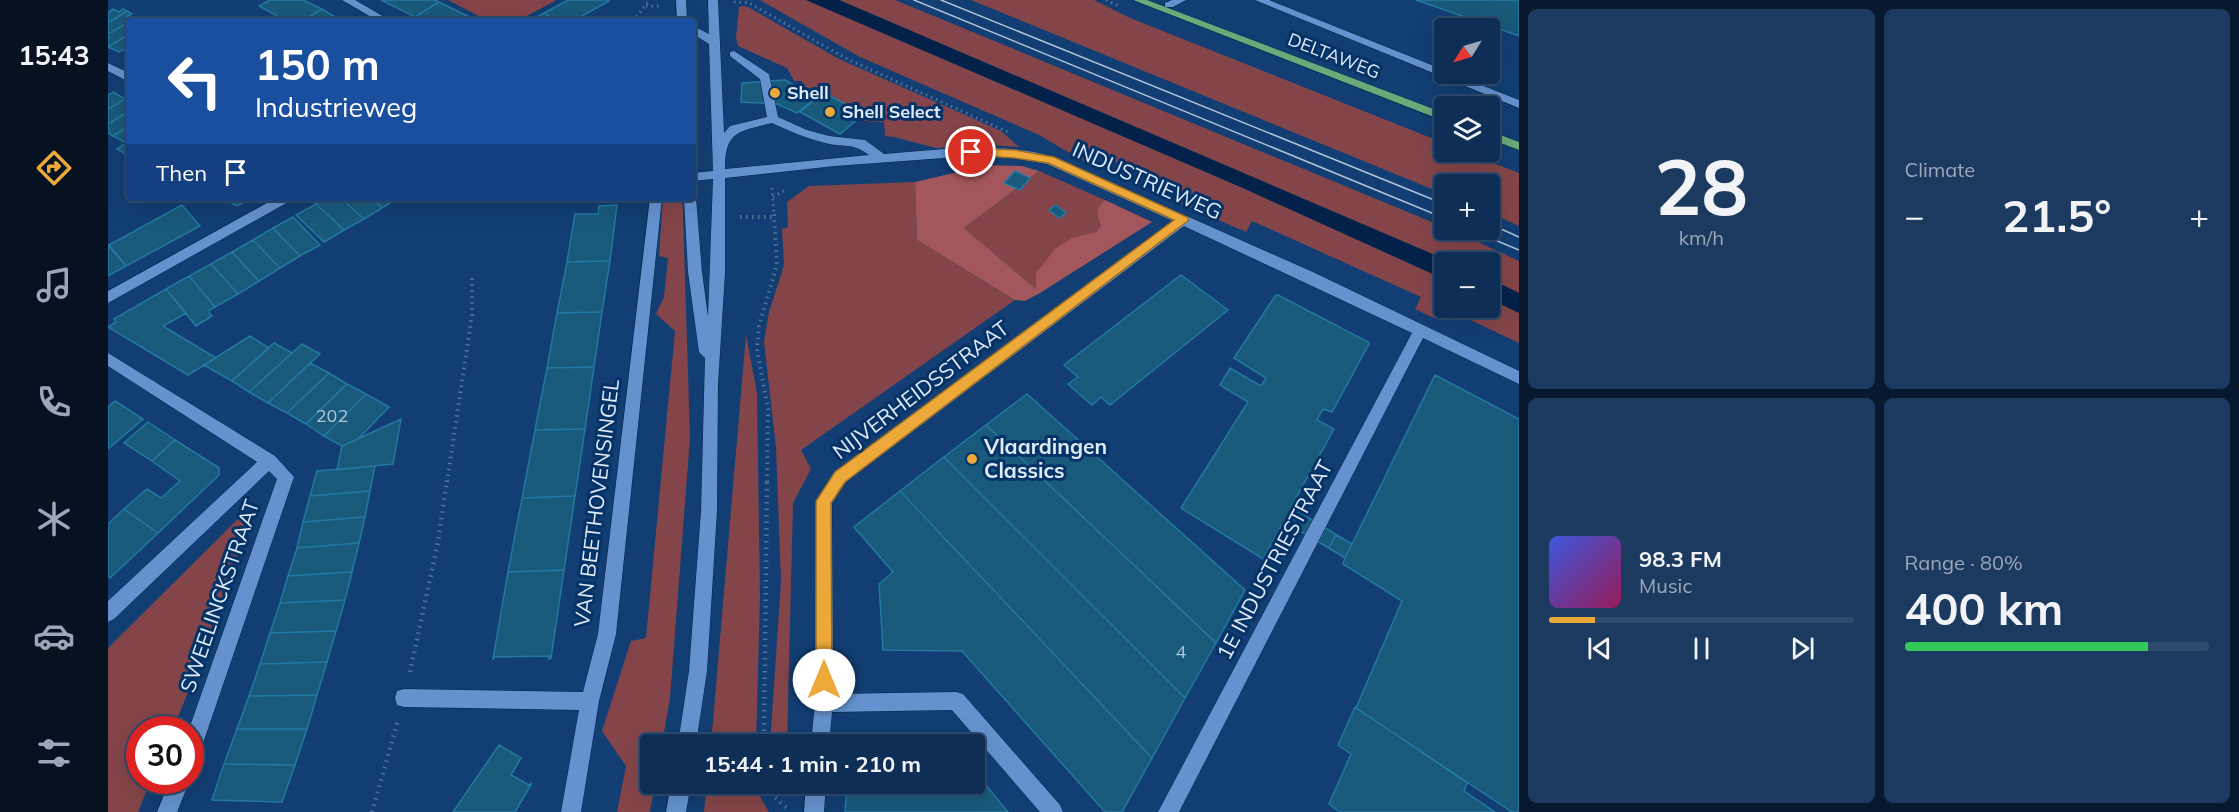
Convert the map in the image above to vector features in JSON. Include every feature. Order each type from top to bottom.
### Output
[{"type":"main road","name":"DELTAWEG","points":[[1138,0],[1434,113]]},
{"type":"main road","name":"DELTAWEG","points":[[1164,2],[1211,28]]},
{"type":"main road","points":[[1500,139],[1519,146]]},
{"type":"street","points":[[346,0],[380,18]]},
{"type":"street","points":[[681,0],[682,18]]},
{"type":"street","points":[[689,734],[698,671],[709,512],[711,384],[718,273],[719,148],[713,0]]},
{"type":"street","points":[[1164,2],[1181,0]]},
{"type":"street","points":[[1260,0],[1519,104]]},
{"type":"street","points":[[696,31],[714,42]]},
{"type":"street","points":[[734,54],[765,77],[773,119]]},
{"type":"street","points":[[108,66],[126,76]]},
{"type":"street","points":[[719,148],[734,129],[773,119],[802,133],[861,143],[883,160]]},
{"type":"street","name":"INDUSTRIEWEG","points":[[696,177],[835,162],[971,152],[1015,154],[1050,160],[1421,330],[1519,378]]},
{"type":"street","points":[[108,298],[281,201]]},
{"type":"street","name":"VAN BEETHOVENSINGEL","points":[[571,812],[590,701],[607,634],[656,201]]},
{"type":"street","points":[[690,201],[695,272],[711,384]]},
{"type":"street","name":"NIJVERHEIDSSTRAAT","points":[[821,734],[824,703],[824,501],[840,477],[1183,220]]},
{"type":"street","name":"1E INDUSTRIESTRAAT","points":[[1168,812],[1421,330]]},
{"type":"street","name":"SWEELINCKSTRAAT","points":[[108,359],[269,461],[286,477],[203,716]]},
{"type":"street","name":"SWEELINCKSTRAAT","points":[[108,614],[269,461]]},
{"type":"street","points":[[404,698],[590,701]]},
{"type":"street","points":[[824,703],[956,701],[1053,812]]},
{"type":"street","points":[[167,812],[174,794]]},
{"type":"street","points":[[676,812],[679,794]]},
{"type":"street","points":[[814,812],[815,794]]},
{"type":"path","points":[[636,18],[650,0]]},
{"type":"path","points":[[736,2],[748,3],[847,59],[1015,136]]},
{"type":"path","points":[[764,734],[768,409],[757,349],[759,326],[777,265],[772,197]]},
{"type":"path","points":[[372,812],[404,698],[438,542],[472,315],[472,278]]},
{"type":"path","points":[[771,794],[790,812]]},
{"type":"shaded area","points":[[448,0],[555,0],[523,18],[482,18]]},
{"type":"shaded area","points":[[760,0],[806,0],[1243,188],[1434,274],[1434,318],[1436,318],[1436,319],[1415,309],[1421,297],[1252,221],[1246,232],[1175,201],[1181,190],[1094,153],[1087,163],[1039,135],[860,57]]},
{"type":"shaded area","points":[[839,0],[895,0],[1434,223],[1434,240],[1474,240],[1500,252],[1434,252],[1434,255]]},
{"type":"shaded area","points":[[971,0],[1094,0],[1130,18],[1434,139],[1434,162],[1491,162],[1519,173],[1519,226],[1500,217],[1500,174],[1434,174],[1434,190]]},
{"type":"shaded area","points":[[739,7],[748,7],[839,59],[1001,131],[1019,147],[989,145],[936,148],[885,136],[884,122],[860,121],[857,119],[863,114],[825,92],[803,90],[802,81],[794,81],[787,68],[738,46],[736,38]]},
{"type":"shaded area","points":[[988,165],[1022,166],[1039,171],[964,228],[1036,289],[1036,273],[1056,248],[1072,238],[1096,232],[1101,226],[1097,212],[1105,200],[1152,222],[1040,293],[1025,301],[1015,300],[917,240],[915,182]]},
{"type":"shaded area","points":[[1039,171],[1105,200],[1097,212],[1101,226],[1096,232],[1087,235],[1036,289],[964,228]]},
{"type":"shaded area","points":[[915,182],[917,240],[1015,300],[801,450],[811,469],[793,503],[787,734],[771,734],[781,582],[776,447],[764,342],[769,312],[784,265],[782,229],[788,227],[787,202],[809,186]]},
{"type":"shaded area","points":[[663,201],[682,201],[690,438],[670,698],[664,734],[640,734],[640,794],[653,794],[650,812],[617,812],[626,766],[602,731],[631,641],[646,638],[675,331],[656,314],[664,297],[668,258],[659,256]]},
{"type":"shaded area","points":[[1500,252],[1519,261],[1519,293],[1500,284]]},
{"type":"shaded area","points":[[1500,304],[1519,313],[1519,343],[1466,318],[1500,318]]},
{"type":"shaded area","points":[[746,335],[757,393],[760,597],[756,734],[712,734]]},
{"type":"shaded area","points":[[240,517],[249,522],[211,636],[178,716],[126,716],[126,794],[145,794],[138,812],[108,812],[108,648]]},
{"type":"shaded area","points":[[706,794],[758,794],[769,812],[704,812]]},
{"type":"water","points":[[806,0],[839,0],[1434,255],[1434,274],[1243,188]]},
{"type":"water","points":[[1500,284],[1519,293],[1519,313],[1500,304]]},
{"type":"building","points":[[270,0],[303,0],[322,9],[307,18],[281,18],[259,6]]},
{"type":"building","points":[[381,0],[435,0],[439,2],[415,17]]},
{"type":"building","points":[[568,0],[609,1],[578,18],[552,18],[544,13]]},
{"type":"building","points":[[1416,0],[1519,0],[1519,36],[1500,29],[1500,18],[1468,18]]},
{"type":"building","points":[[439,2],[472,18],[417,18],[415,17]]},
{"type":"building","points":[[113,9],[119,12],[123,9],[127,11],[108,23],[108,12]]},
{"type":"building","points":[[322,9],[337,18],[307,18]]},
{"type":"building","points":[[127,11],[132,14],[127,16],[132,18],[126,18],[126,24],[108,34],[108,23]]},
{"type":"building","points":[[544,13],[552,18],[535,18]]},
{"type":"building","points":[[126,24],[126,36],[108,47],[108,34]]},
{"type":"building","points":[[126,36],[126,48],[119,52],[108,47]]},
{"type":"building","points":[[785,80],[817,97],[797,113],[777,104],[741,102],[742,83]]},
{"type":"building","points":[[113,92],[125,99],[108,109],[108,95]]},
{"type":"building","points":[[825,92],[864,114],[840,134],[800,112]]},
{"type":"building","points":[[126,100],[126,113],[108,124],[108,109]]},
{"type":"building","points":[[126,113],[126,128],[113,136],[108,133],[108,124]]},
{"type":"building","points":[[126,128],[126,143],[113,136]]},
{"type":"building","points":[[126,143],[126,154],[117,149]]},
{"type":"building","points":[[1015,171],[1030,178],[1020,190],[1004,183]]},
{"type":"building","points":[[228,201],[246,201],[237,206]]},
{"type":"building","points":[[321,201],[344,201],[364,219],[344,230],[316,204]]},
{"type":"building","points":[[344,201],[375,201],[382,208],[364,219]]},
{"type":"building","points":[[375,201],[393,201],[382,208]]},
{"type":"building","points":[[316,204],[344,230],[324,242],[296,215]]},
{"type":"building","points":[[182,205],[200,226],[126,266],[109,245]]},
{"type":"building","points":[[617,205],[610,261],[567,262],[575,214],[598,214],[599,206]]},
{"type":"building","points":[[1056,205],[1066,213],[1059,218],[1049,210]]},
{"type":"building","points":[[293,217],[320,245],[300,256],[273,228]]},
{"type":"building","points":[[273,228],[300,256],[280,268],[253,240]]},
{"type":"building","points":[[253,240],[280,268],[259,281],[232,252]]},
{"type":"building","points":[[108,245],[126,266],[108,276]]},
{"type":"building","points":[[232,252],[259,281],[238,294],[211,264]]},
{"type":"building","points":[[610,261],[602,312],[557,313],[567,262]]},
{"type":"building","points":[[211,264],[238,294],[215,307],[189,276]]},
{"type":"building","points":[[1181,275],[1228,310],[1110,405],[1101,397],[1092,405],[1068,384],[1078,377],[1064,365]]},
{"type":"building","points":[[189,276],[215,307],[208,311],[212,316],[196,326],[166,289]]},
{"type":"building","points":[[166,289],[186,313],[163,326],[216,358],[188,375],[108,327],[116,322],[114,319]]},
{"type":"building","points":[[1278,295],[1369,344],[1332,412],[1323,409],[1317,420],[1334,429],[1291,507],[1352,544],[1345,558],[1284,521],[1263,559],[1181,508],[1248,402],[1220,385],[1230,368],[1261,386],[1266,378],[1234,358],[1275,296]]},
{"type":"building","points":[[602,312],[594,367],[547,368],[557,313]]},
{"type":"building","points":[[250,336],[269,348],[232,381],[204,365]]},
{"type":"building","points":[[274,343],[292,353],[249,392],[232,381]]},
{"type":"building","points":[[302,344],[320,354],[268,403],[249,392]]},
{"type":"building","points":[[310,363],[329,373],[287,413],[268,403]]},
{"type":"building","points":[[594,367],[585,429],[535,430],[547,368]]},
{"type":"building","points":[[329,373],[347,384],[306,424],[287,413]]},
{"type":"building","points":[[1435,375],[1519,419],[1519,812],[1512,812],[1356,708],[1402,601],[1343,564],[1345,558],[1329,548],[1336,535],[1352,544]]},
{"type":"building","points":[[347,384],[366,394],[324,436],[306,424]]},
{"type":"building","points":[[366,394],[389,407],[358,439],[342,446],[324,436]]},
{"type":"building","points":[[1027,394],[1245,590],[1216,643],[986,425]]},
{"type":"building","points":[[115,401],[143,419],[108,449],[108,407]]},
{"type":"building","points":[[401,419],[393,464],[337,470],[342,446]]},
{"type":"building","points":[[148,422],[175,440],[152,461],[124,443]]},
{"type":"building","points":[[986,425],[1216,643],[1185,698],[944,457]]},
{"type":"building","points":[[585,429],[575,496],[522,498],[535,430]]},
{"type":"building","points":[[175,440],[219,468],[219,475],[158,533],[124,509],[147,489],[161,498],[180,481],[152,461]]},
{"type":"building","points":[[944,457],[1185,698],[1152,758],[900,491]]},
{"type":"building","points":[[375,466],[370,491],[310,496],[317,471]]},
{"type":"building","points":[[370,491],[365,517],[303,522],[310,496]]},
{"type":"building","points":[[900,491],[1152,758],[1122,812],[1105,812],[962,651],[883,650],[879,584],[893,572],[854,527]]},
{"type":"building","points":[[575,496],[564,570],[508,572],[522,498]]},
{"type":"building","points":[[124,509],[158,533],[110,578],[108,576],[108,524]]},
{"type":"building","points":[[365,517],[359,543],[297,548],[303,522]]},
{"type":"building","points":[[359,543],[352,572],[288,576],[297,548]]},
{"type":"building","points":[[564,570],[551,658],[549,659],[550,656],[495,657],[493,659],[508,572]]},
{"type":"building","points":[[352,572],[345,600],[280,603],[288,576]]},
{"type":"building","points":[[345,600],[336,631],[270,633],[280,603]]},
{"type":"building","points":[[336,631],[327,662],[260,664],[270,633]]},
{"type":"building","points":[[327,662],[317,695],[249,696],[260,664]]},
{"type":"building","points":[[317,695],[307,729],[237,729],[249,696]]},
{"type":"building","points":[[1355,707],[1467,783],[1464,791],[1495,812],[1340,812],[1329,804],[1351,754],[1338,745]]},
{"type":"building","points":[[237,729],[307,729],[295,765],[224,764]]},
{"type":"building","points":[[499,745],[521,758],[511,775],[529,785],[532,783],[515,812],[453,812]]},
{"type":"building","points":[[224,764],[295,765],[282,802],[212,800]]},
{"type":"building","points":[[985,784],[1008,812],[845,812],[846,794],[985,794]]},
{"type":"tram line","points":[[914,0],[1434,214]]},
{"type":"tram line","points":[[941,0],[1434,200]]},
{"type":"tram line","points":[[1500,228],[1519,237]]},
{"type":"tram line","points":[[1495,240],[1519,250]]},
{"type":"place","name":"Shell","points":[[775,93]]},
{"type":"place","name":"Shell Select","points":[[830,112]]},
{"type":"place","name":"Vlaardingen Classics","points":[[972,459]]},
{"type":"route","points":[[824,680],[824,501],[840,477],[1183,220],[1050,160],[1015,154],[971,152]]}]
